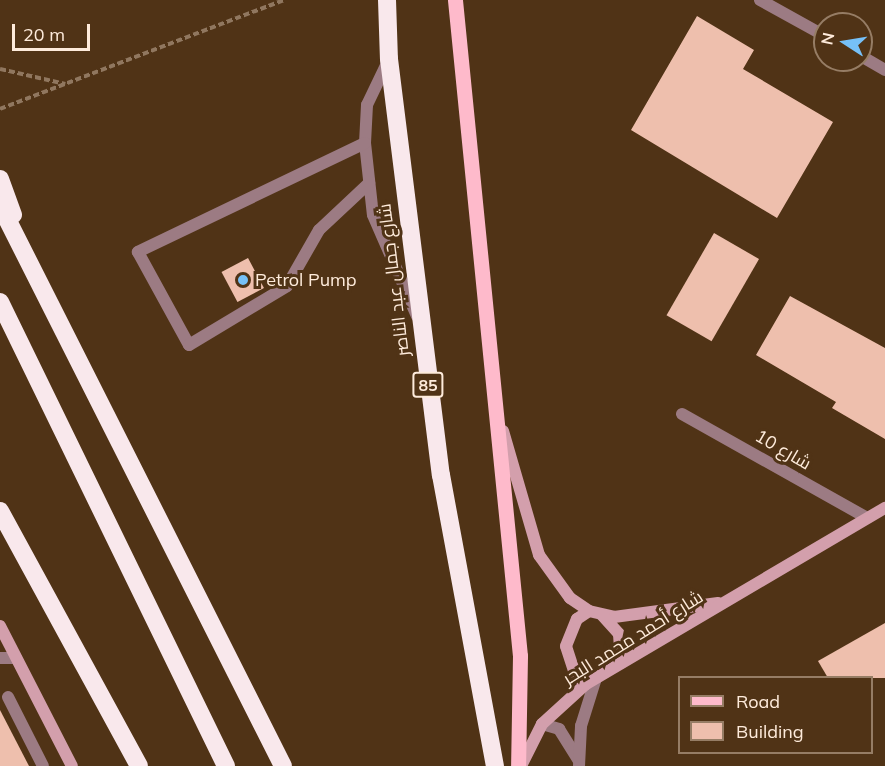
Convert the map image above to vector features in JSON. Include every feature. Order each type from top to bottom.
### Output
[{"type":"highway","name":"شارع جمال عبد الناصر","points":[[387,0],[389,59],[420,323],[441,475],[495,766]]},
{"type":"highway","points":[[0,179],[35,276]]},
{"type":"highway","points":[[0,205],[284,766]]},
{"type":"highway","points":[[0,302],[226,766]]},
{"type":"highway","points":[[0,511],[139,766]]},
{"type":"main road","points":[[455,0],[520,656],[520,766]]},
{"type":"street","points":[[760,0],[813,29]]},
{"type":"street","points":[[389,59],[367,105],[365,143],[369,183],[380,234],[420,323]]},
{"type":"street","points":[[365,143],[138,252],[189,345],[287,286],[319,230],[369,183]]},
{"type":"street","points":[[494,395],[522,510],[539,555],[570,598],[595,612],[619,634],[621,663]]},
{"type":"street","name":"شارع 10","points":[[682,414],[867,518]]},
{"type":"street","name":"شارع أحمد محمد البحر","points":[[520,766],[542,724],[591,681],[885,508]]},
{"type":"street","name":"شارع أحمد محمد البحر","points":[[595,612],[640,617],[725,602]]},
{"type":"street","points":[[579,763],[581,726],[591,681],[575,674],[566,646],[569,632],[595,612]]},
{"type":"street","points":[[0,626],[72,766]]},
{"type":"street","points":[[0,658],[16,658]]},
{"type":"street","points":[[8,697],[43,766]]},
{"type":"street","points":[[542,724],[559,729],[579,763]]},
{"type":"path","points":[[0,109],[284,0]]},
{"type":"path","points":[[0,69],[66,84]]},
{"type":"building","points":[[697,16],[754,50],[743,69],[833,122],[777,218],[631,130]]},
{"type":"building","points":[[714,233],[759,259],[712,341],[666,315]]},
{"type":"building","name":"Petrol Pump","points":[[248,258],[264,288],[237,302],[222,272]]},
{"type":"building","points":[[790,296],[885,348],[885,439],[832,408],[836,402],[756,355]]},
{"type":"building","points":[[885,623],[885,678],[827,676],[818,661]]},
{"type":"building","points":[[0,710],[29,766],[0,766]]},
{"type":"place","name":"Petrol Pump","points":[[243,280]]}]
